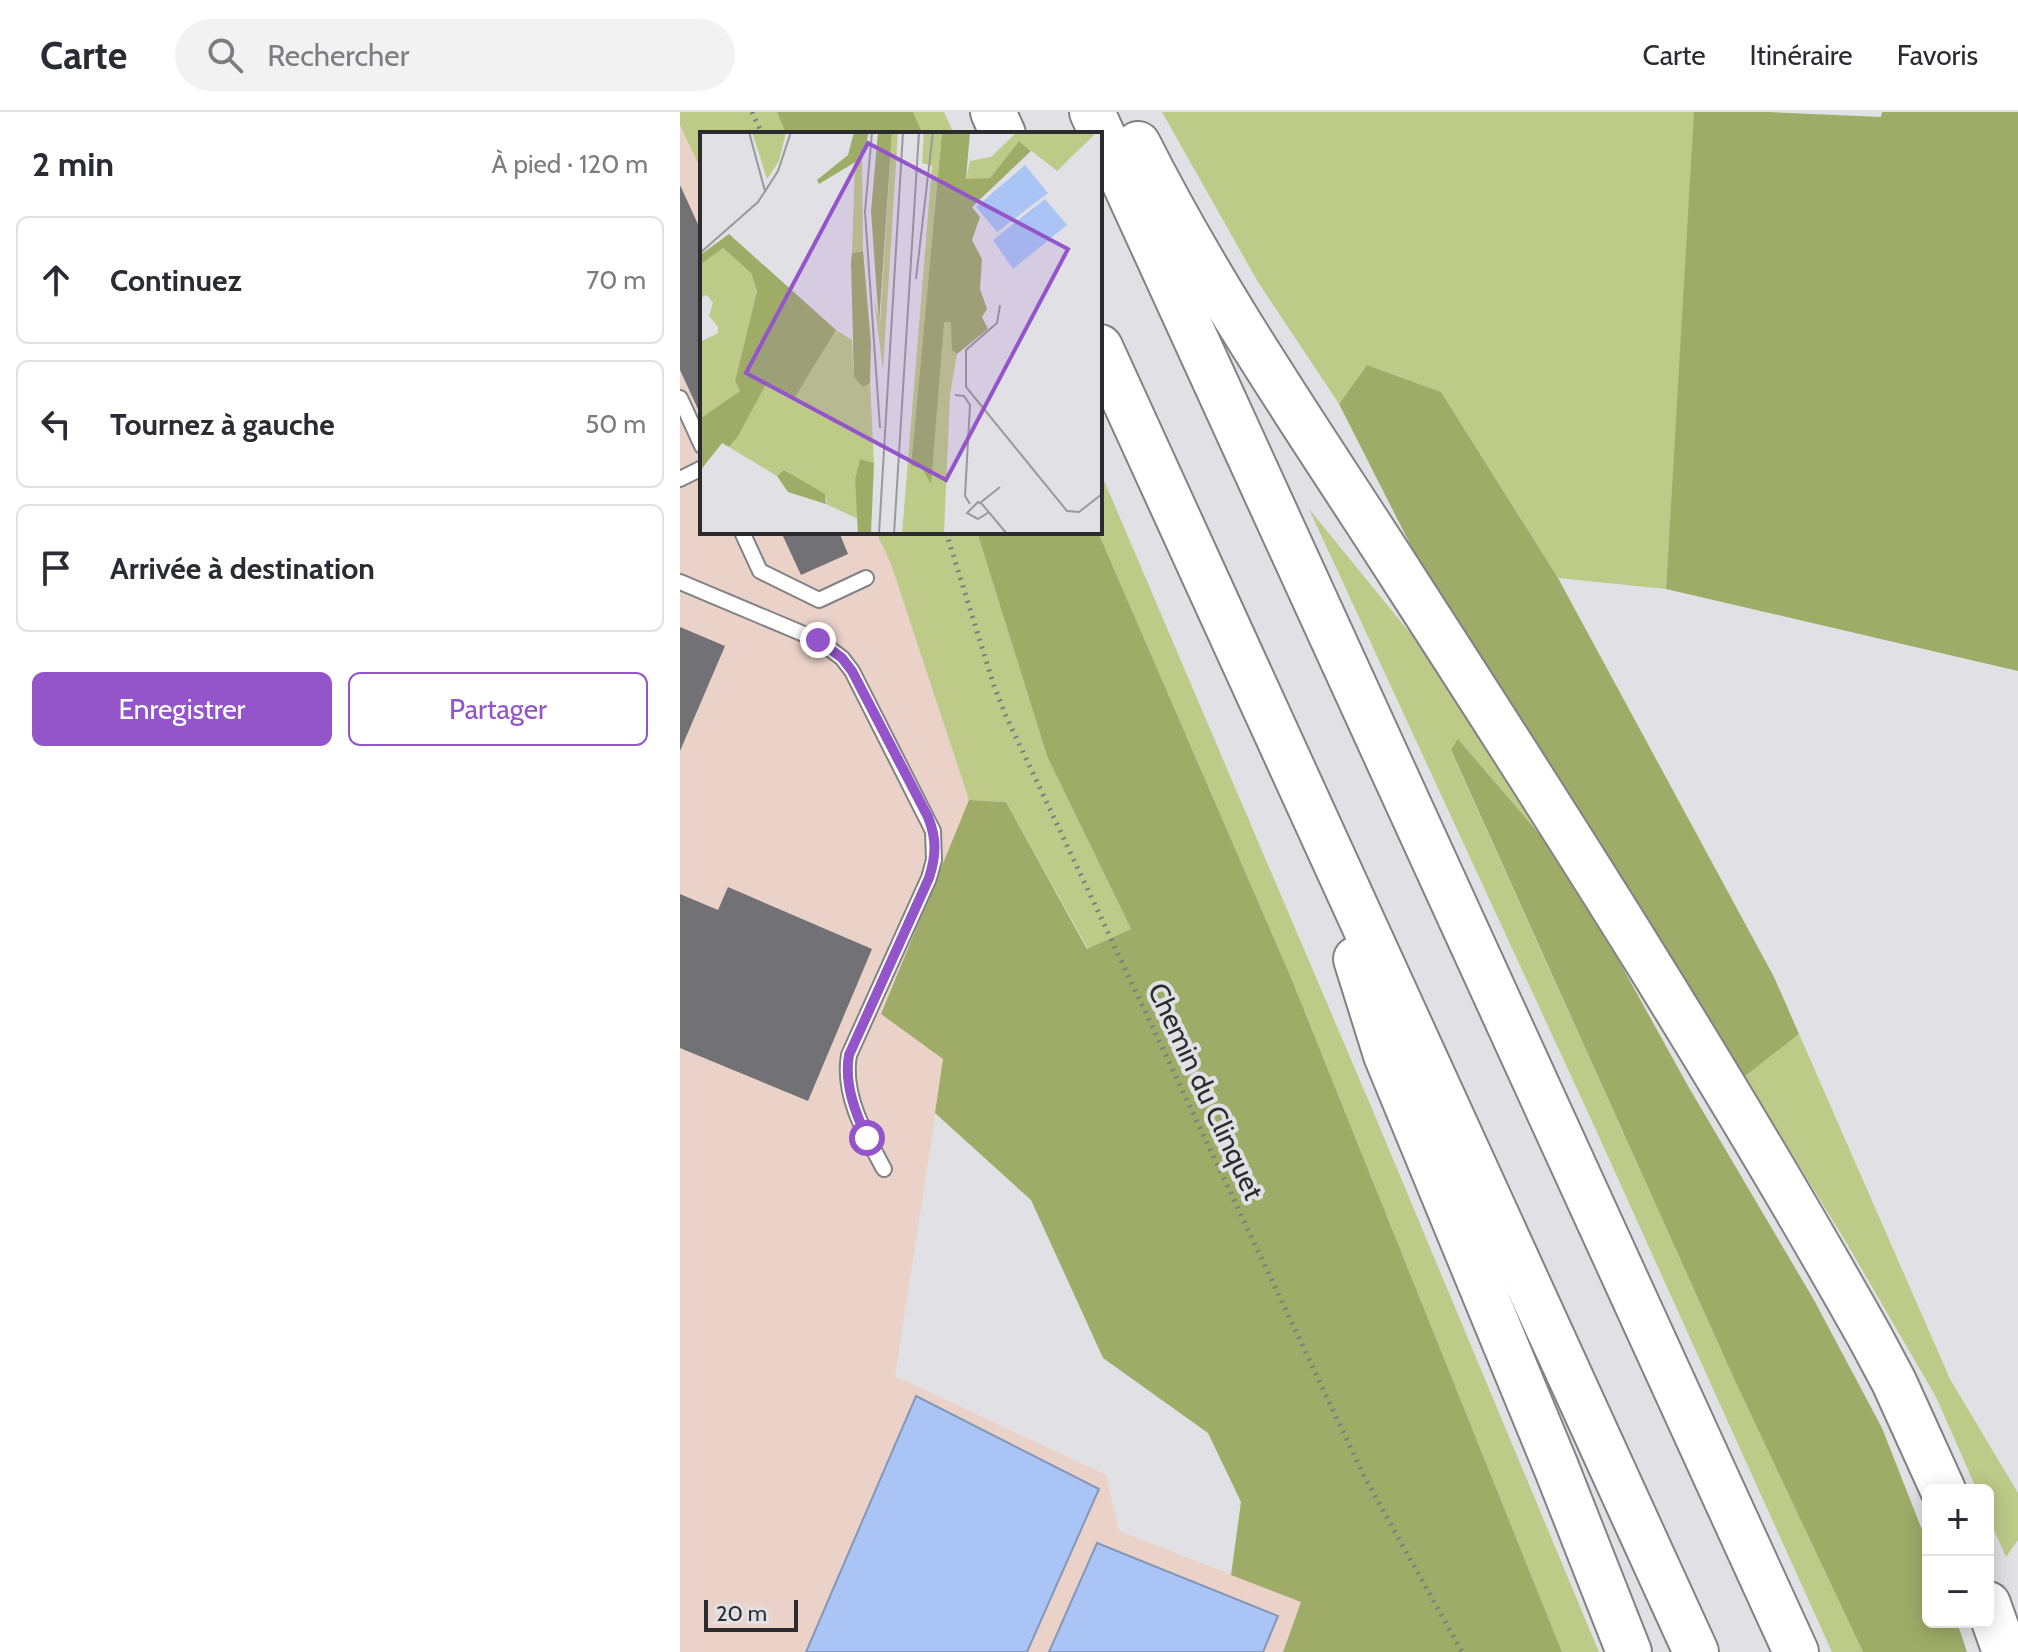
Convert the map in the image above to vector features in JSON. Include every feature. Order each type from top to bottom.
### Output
[{"type":"highway","points":[[993,112],[1002,132]]},
{"type":"highway","points":[[1092,112],[1101,132]]},
{"type":"highway","points":[[1122,112],[1171,208],[1258,352],[1623,919],[1709,1062],[1870,1337],[1940,1484]]},
{"type":"highway","points":[[1102,134],[1796,1652]]},
{"type":"highway","points":[[1102,351],[1696,1652]]},
{"type":"highway","points":[[1329,848],[1362,982],[1386,1055],[1551,1454],[1629,1652]]},
{"type":"highway","points":[[1994,1621],[2005,1652]]},
{"type":"lane","points":[[680,398],[700,442]]},
{"type":"lane","points":[[680,479],[700,469]]},
{"type":"lane","points":[[743,534],[760,571],[819,600],[866,578]]},
{"type":"lane","points":[[680,582],[818,640],[842,658],[859,684],[933,831],[934,860],[929,878],[849,1055],[847,1069],[860,1121],[884,1169]]},
{"type":"path","points":[[752,112],[761,132]]},
{"type":"path","name":"Chemin du Clinquet","points":[[947,534],[1006,716],[1365,1478],[1462,1652]]},
{"type":"shaded area","points":[[680,125],[700,168],[700,534],[877,534],[891,564],[969,800],[881,1014],[944,1059],[895,1376],[1106,1475],[1119,1531],[1302,1602],[1283,1652],[680,1652]]},
{"type":"green space","points":[[680,112],[777,112],[785,132],[700,132],[700,168],[680,125]]},
{"type":"green space","points":[[777,112],[913,112],[922,132],[785,132]]},
{"type":"green space","points":[[913,112],[944,112],[953,132],[922,132]]},
{"type":"green space","points":[[1162,112],[1695,112],[1666,589],[1558,578],[1441,392],[1367,365],[1339,404],[1258,282]]},
{"type":"green space","points":[[1694,112],[1881,117],[1882,112],[2018,112],[2018,671],[1666,589]]},
{"type":"green space","points":[[1367,365],[1441,392],[1558,578],[1774,977],[1799,1034],[1744,1077],[1446,615],[1339,404]]},
{"type":"green space","points":[[1102,476],[1599,1652],[1562,1652],[1292,980],[1099,534],[1102,534]]},
{"type":"green space","points":[[1309,509],[1446,677],[1554,851],[1459,740],[1451,751],[1736,1383],[1863,1652],[1832,1652],[1591,1119]]},
{"type":"green space","points":[[877,534],[978,534],[1047,756],[1131,929],[1088,949],[1006,802],[969,800],[891,564]]},
{"type":"green space","points":[[978,534],[1099,534],[1292,980],[1562,1652],[1283,1652],[1301,1602],[1231,1575],[1241,1502],[1208,1433],[1103,1358],[1031,1200],[935,1113],[943,1059],[881,1014],[969,800],[1006,802],[1087,949],[1131,929],[1047,756]]},
{"type":"green space","points":[[1458,739],[1554,851],[1814,1300],[1882,1428],[1922,1530],[1922,1628],[1959,1628],[1967,1652],[1863,1652],[1736,1383],[1451,750]]},
{"type":"green space","points":[[1799,1034],[1950,1379],[2018,1493],[2018,1540],[2006,1557],[1994,1530],[1994,1484],[1974,1484],[1936,1397],[1846,1242],[1744,1077]]},
{"type":"water","points":[[916,1396],[1099,1489],[1027,1652],[806,1652]]},
{"type":"water","points":[[1097,1543],[1278,1616],[1263,1652],[1049,1652]]},
{"type":"building","points":[[680,185],[700,229],[700,414],[680,370]]},
{"type":"building","points":[[782,534],[840,534],[848,554],[801,575]]},
{"type":"building","points":[[680,627],[725,646],[680,751]]},
{"type":"building","points":[[728,887],[872,949],[808,1101],[680,1048],[680,894],[718,910]]},
{"type":"route","points":[[818,640],[842,658],[852,671],[928,817],[935,845],[929,878],[849,1055],[848,1084],[867,1138]]}]
